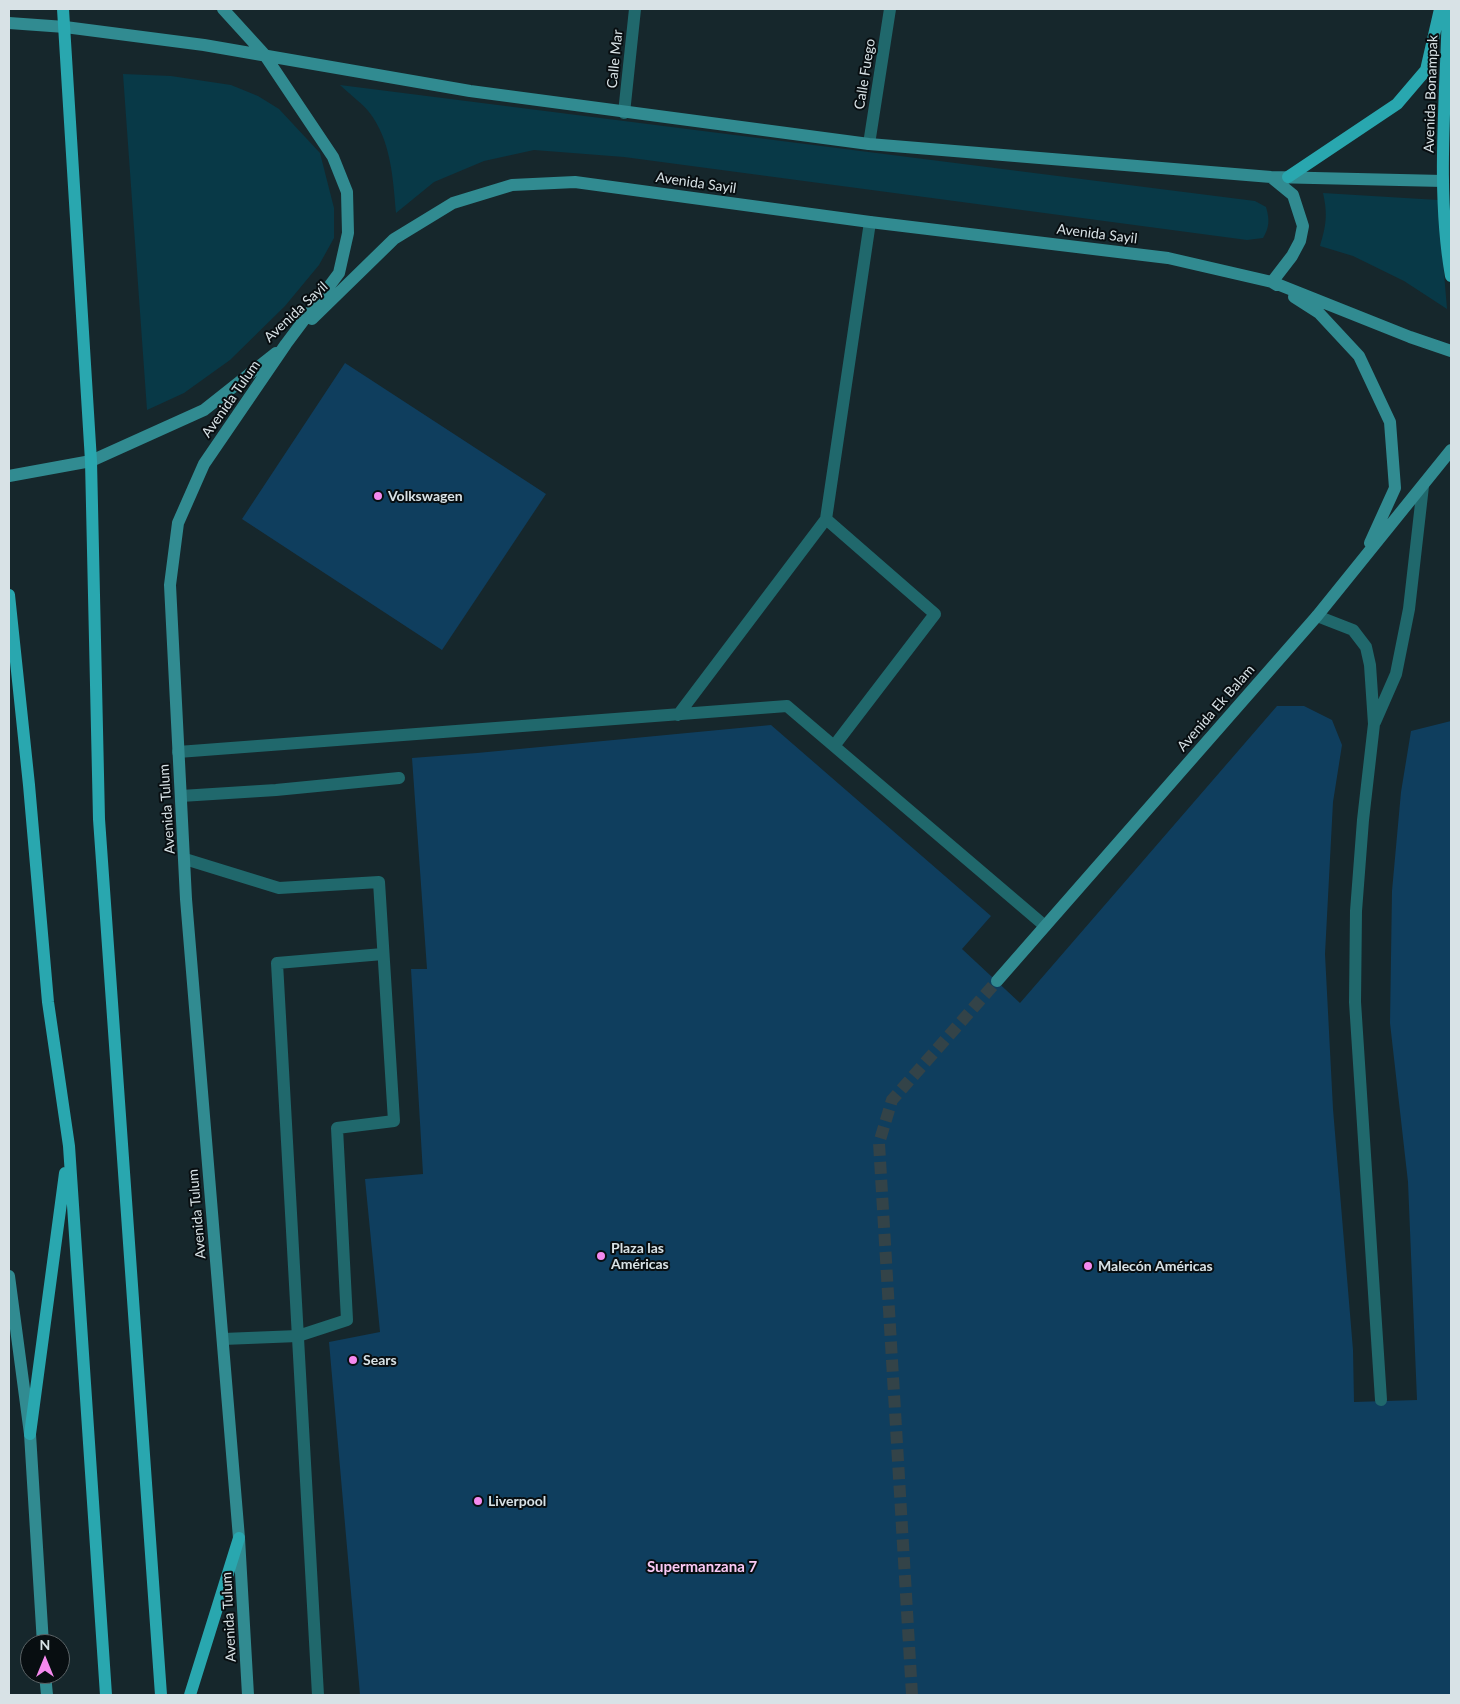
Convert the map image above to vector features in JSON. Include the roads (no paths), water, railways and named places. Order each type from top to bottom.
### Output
[{"type":"main road","points":[[62,9],[65,27],[91,461],[99,820],[161,1695]]},
{"type":"main road","points":[[1288,177],[1397,104],[1426,70],[1440,9]]},
{"type":"main road","name":"Avenida Bonampak","points":[[1448,9],[1447,181],[1448,258],[1451,276]]},
{"type":"main road","points":[[9,595],[28,776],[48,1002],[68,1146],[106,1695]]},
{"type":"main road","points":[[30,1434],[68,1146]]},
{"type":"main road","points":[[190,1695],[239,1538]]},
{"type":"street","name":"Avenida Tulum","points":[[223,9],[264,54],[333,157],[347,192],[348,233],[339,273],[286,344],[204,464],[178,523],[170,585],[186,899],[239,1538],[248,1695]]},
{"type":"street","name":"Calle Mar","points":[[624,113],[635,9]]},
{"type":"street","name":"Calle Fuego","points":[[869,144],[890,9]]},
{"type":"street","points":[[9,23],[65,27],[264,54],[470,91],[624,113],[869,144],[1271,176],[1447,181]]},
{"type":"street","points":[[1271,176],[1293,195],[1303,226],[1300,242],[1272,282],[1318,313],[1359,356],[1390,422],[1395,488],[1363,558]]},
{"type":"street","name":"Avenida Sayil","points":[[9,476],[91,461],[204,410],[286,344],[394,239],[453,203],[512,185],[575,182],[870,222],[1168,258],[1272,282],[1410,337],[1451,351]]},
{"type":"street","points":[[678,714],[826,519],[870,222]]},
{"type":"street","name":"Avenida Ek Balam","points":[[996,981],[1317,616],[1451,450]]},
{"type":"street","points":[[1374,724],[1396,674],[1409,608],[1423,486]]},
{"type":"street","points":[[826,519],[935,614],[834,746]]},
{"type":"street","points":[[1317,616],[1353,630],[1366,647],[1370,665],[1374,724],[1363,820],[1356,911],[1355,1002],[1381,1400]]},
{"type":"street","points":[[178,752],[787,706],[1045,926]]},
{"type":"street","points":[[181,796],[276,790],[399,778]]},
{"type":"street","points":[[185,858],[279,888],[379,882],[394,1121],[337,1128],[347,1320],[298,1336],[223,1339]]},
{"type":"street","points":[[318,1695],[277,963],[383,954]]},
{"type":"street","points":[[9,1276],[30,1434],[42,1634]]},
{"type":"tunnel","points":[[912,1695],[879,1143],[892,1100],[997,981]]},
{"type":"place","name":"Volkswagen","points":[[378,496]]},
{"type":"place","name":"Plaza las Américas","points":[[601,1256]]},
{"type":"place","name":"Malecón Américas","points":[[1088,1266]]},
{"type":"place","name":"Sears","points":[[353,1360]]},
{"type":"place","name":"Liverpool","points":[[478,1501]]},
{"type":"district","name":"Supermanzana 7","points":[[702,1567]]}]
